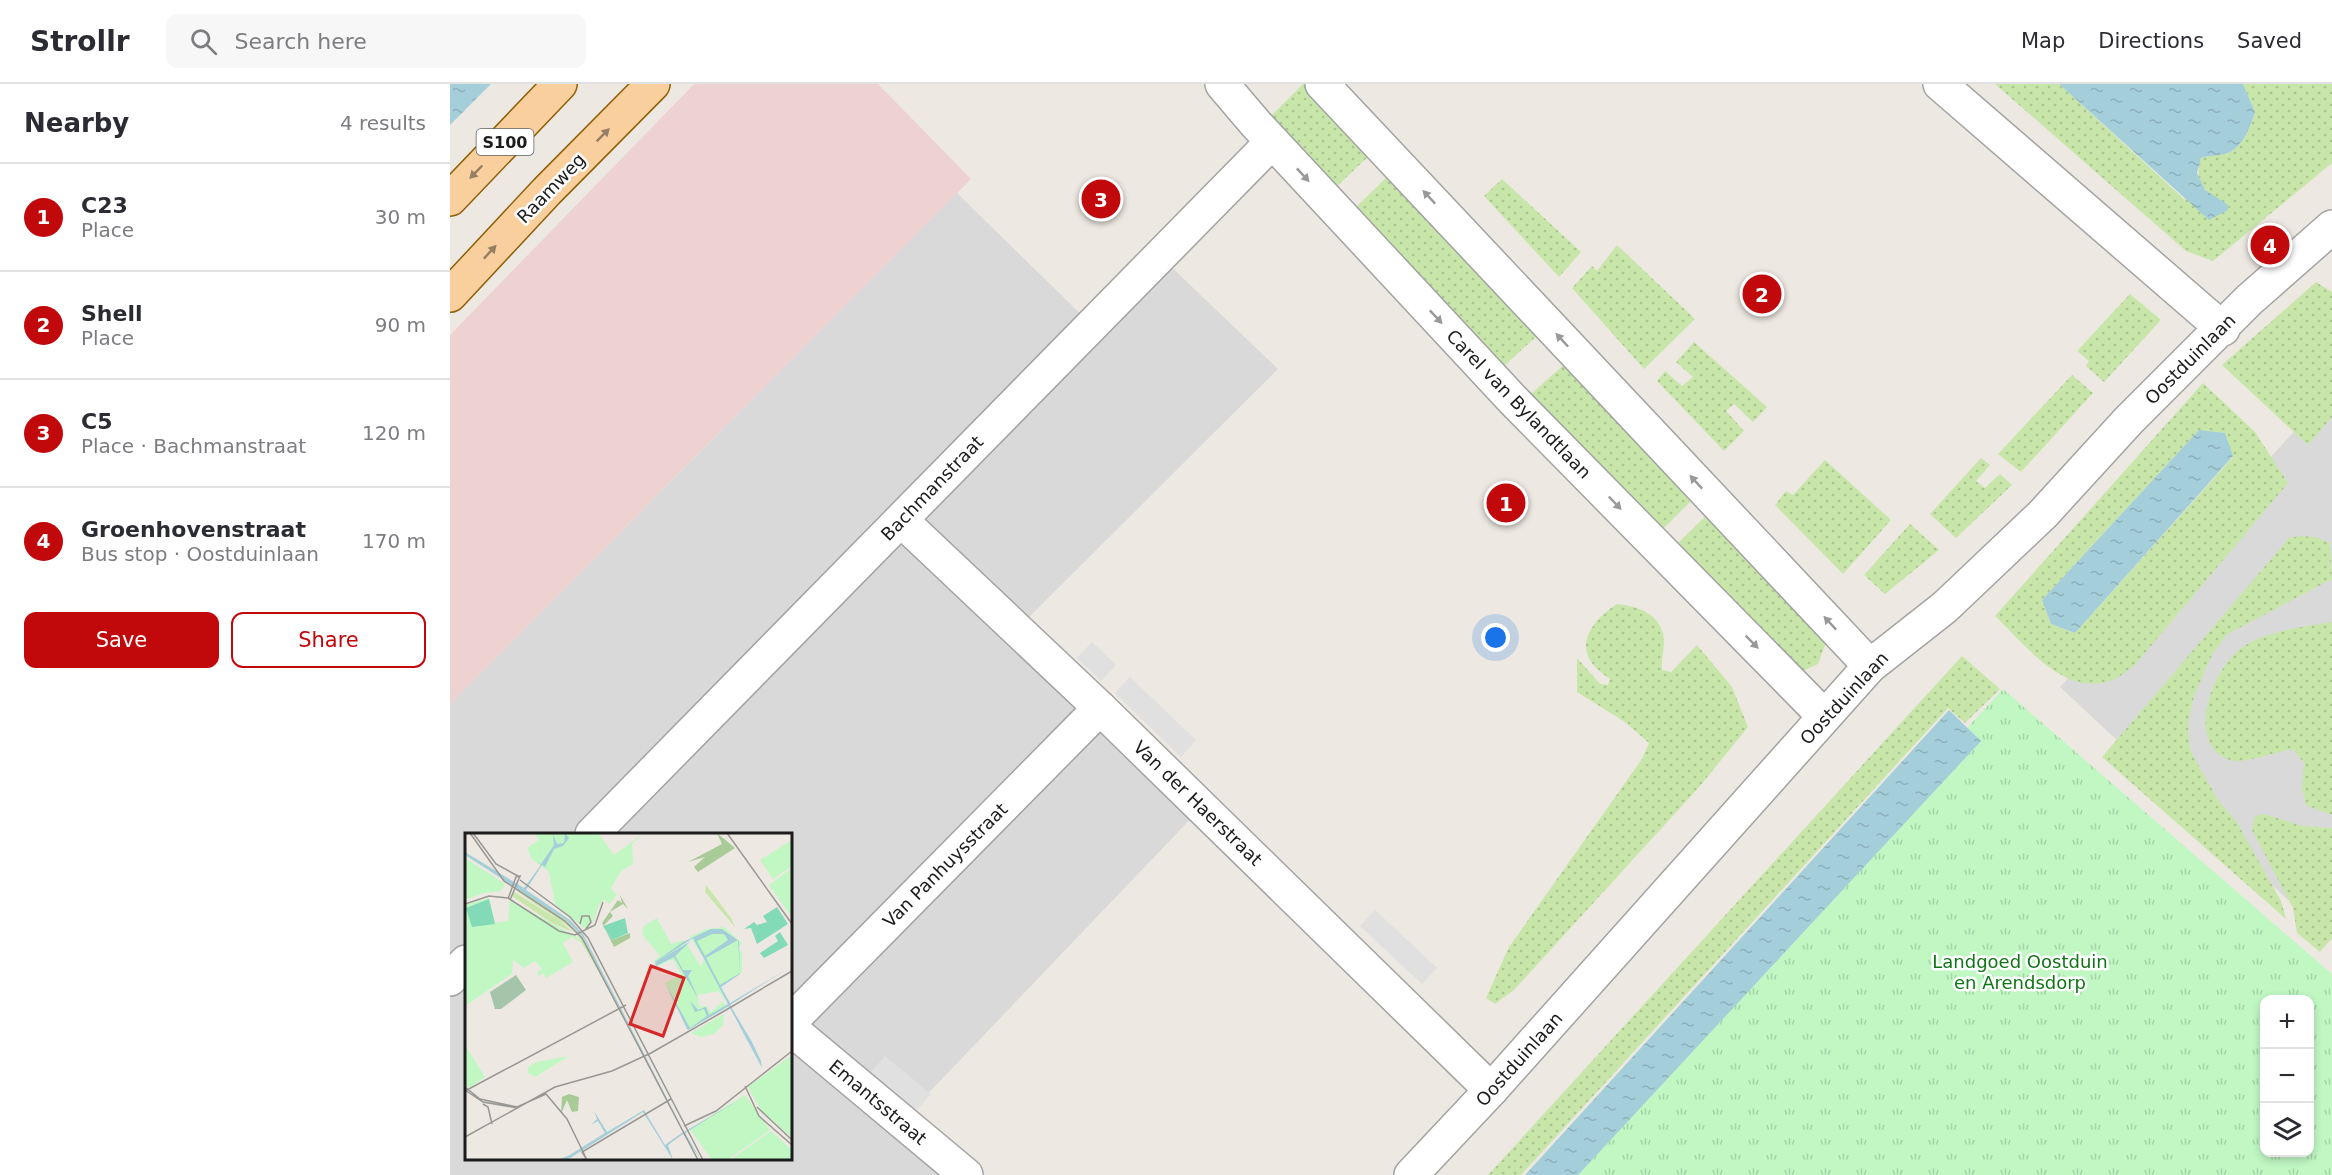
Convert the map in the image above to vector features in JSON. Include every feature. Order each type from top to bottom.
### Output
[{"type":"main road","name":"S100","points":[[450,199],[560,84]]},
{"type":"main road","name":"Raamweg","points":[[450,295],[547,191],[654,84]]},
{"type":"street","name":"Carel van Bylandtlaan","points":[[1222,84],[1272,142],[1514,400],[1824,716]]},
{"type":"street","points":[[1322,84],[1870,666]]},
{"type":"street","points":[[1940,84],[2223,329]]},
{"type":"street","name":"Bachmanstraat","points":[[593,833],[1272,142]]},
{"type":"street","name":"Oostduinlaan","points":[[1411,1175],[1491,1090],[1870,666],[1945,607],[2043,514],[2129,420],[2223,329],[2249,300],[2332,226]]},
{"type":"street","name":"Van der Haerstraat","points":[[901,520],[1100,708],[1491,1090]]},
{"type":"street","name":"Van Panhuysstraat","points":[[792,1020],[1100,708]]},
{"type":"street","points":[[450,979],[465,963]]},
{"type":"street","name":"Emantsstraat","points":[[792,1030],[966,1175]]},
{"type":"shaded area","points":[[694,84],[878,84],[971,179],[450,704],[450,335]]},
{"type":"shaded area","points":[[957,193],[1096,329],[1164,260],[1278,369],[1017,629],[1202,807],[898,1125],[946,1175],[450,1175],[450,704]]},
{"type":"shaded area","points":[[2332,390],[2332,941],[2060,687]]},
{"type":"shaded area","points":[[1092,642],[1116,665],[1101,681],[1077,658]]},
{"type":"shaded area","points":[[1130,677],[1196,740],[1181,757],[1115,693]]},
{"type":"shaded area","points":[[1375,910],[1437,968],[1422,984],[1360,926]]},
{"type":"shaded area","points":[[885,1056],[931,1094],[917,1110],[871,1072]]},
{"type":"green space","points":[[1303,84],[1307,84],[1372,153],[1336,187],[1270,117]]},
{"type":"green space","points":[[1995,84],[2059,84],[2184,199],[2227,204],[2203,187],[2199,167],[2201,158],[2225,154],[2237,147],[2245,137],[2255,112],[2243,84],[2332,84],[2332,163],[2213,261],[2186,251]]},
{"type":"green space","points":[[1391,173],[1541,332],[1503,367],[1355,208]]},
{"type":"green space","points":[[1502,179],[1581,252],[1559,277],[1484,196]]},
{"type":"green space","points":[[1617,245],[1695,319],[1644,369],[1572,288],[1592,266],[1597,271]]},
{"type":"green space","points":[[2316,282],[2332,292],[2332,417],[2308,445],[2222,365]]},
{"type":"green space","points":[[2130,294],[2161,320],[2104,382],[2086,366],[2089,361],[2077,351]]},
{"type":"green space","points":[[1694,342],[1767,407],[1753,422],[1734,404],[1726,411],[1744,431],[1724,451],[1657,381],[1665,371],[1682,386],[1693,377],[1676,362]]},
{"type":"green space","points":[[1568,361],[1696,496],[1659,533],[1530,395]]},
{"type":"green space","points":[[2072,375],[2093,393],[2021,472],[1998,454]]},
{"type":"green space","points":[[2203,383],[2255,432],[2288,483],[2134,666],[2115,679],[2097,684],[2080,682],[2063,676],[2033,654],[1995,616]],"holes":[[[2199,430],[2233,457],[2075,633],[2051,624],[2042,600]]]},
{"type":"green space","points":[[1981,458],[1990,465],[1976,481],[1985,488],[2000,474],[2012,485],[1956,538],[1930,514]]},
{"type":"green space","points":[[1825,460],[1891,520],[1843,574],[1775,505],[1786,491],[1793,495]]},
{"type":"green space","points":[[1710,512],[1828,637],[1818,664],[1792,676],[1673,548]]},
{"type":"green space","points":[[1910,524],[1939,550],[1885,594],[1864,575]]},
{"type":"green space","points":[[2316,537],[2330,543],[2332,579],[2226,635],[2212,655],[2194,696],[2188,723],[2190,750],[2218,800],[2238,824],[2281,901],[2286,919],[2102,757],[2289,538]]},
{"type":"green space","points":[[1617,604],[1641,610],[1660,625],[1664,642],[1662,670],[1671,672],[1697,645],[1732,687],[1748,727],[1700,786],[1514,990],[1495,1004],[1486,998],[1509,947],[1642,759],[1649,743],[1625,722],[1577,692],[1577,658],[1600,684],[1608,685],[1610,679],[1598,670],[1587,654],[1587,637],[1596,622]]},
{"type":"green space","points":[[2332,622],[2332,815],[2306,805],[2302,788],[2304,763],[2293,749],[2249,760],[2235,761],[2221,756],[2208,740],[2206,712],[2215,683],[2222,670],[2240,649],[2271,634]]},
{"type":"green space","points":[[1962,656],[2000,689],[1965,723],[1948,708],[1521,1175],[1488,1175]]},
{"type":"green space","name":"Landgoed Oostduin en Arendsdorp","points":[[2003,689],[2332,974],[2332,1175],[1556,1175]]},
{"type":"green space","points":[[2264,814],[2302,826],[2332,828],[2332,938],[2320,952],[2297,933],[2293,908],[2252,830],[2255,816]]},
{"type":"water","points":[[450,84],[491,84],[450,125]]},
{"type":"water","points":[[2059,84],[2243,84],[2255,112],[2245,137],[2237,147],[2225,154],[2201,158],[2197,173],[2205,190],[2227,204],[2228,210],[2209,220]]},
{"type":"water","points":[[2199,430],[2225,433],[2233,456],[2075,633],[2051,624],[2042,600]]},
{"type":"water","points":[[1949,710],[1981,741],[1578,1175],[1525,1175]]},
{"type":"place","name":"C5","points":[[1101,199]]},
{"type":"place","name":"Groenhovenstraat","points":[[2270,245]]},
{"type":"place","name":"Shell","points":[[1762,294]]},
{"type":"place","name":"C23","points":[[1506,503]]}]
